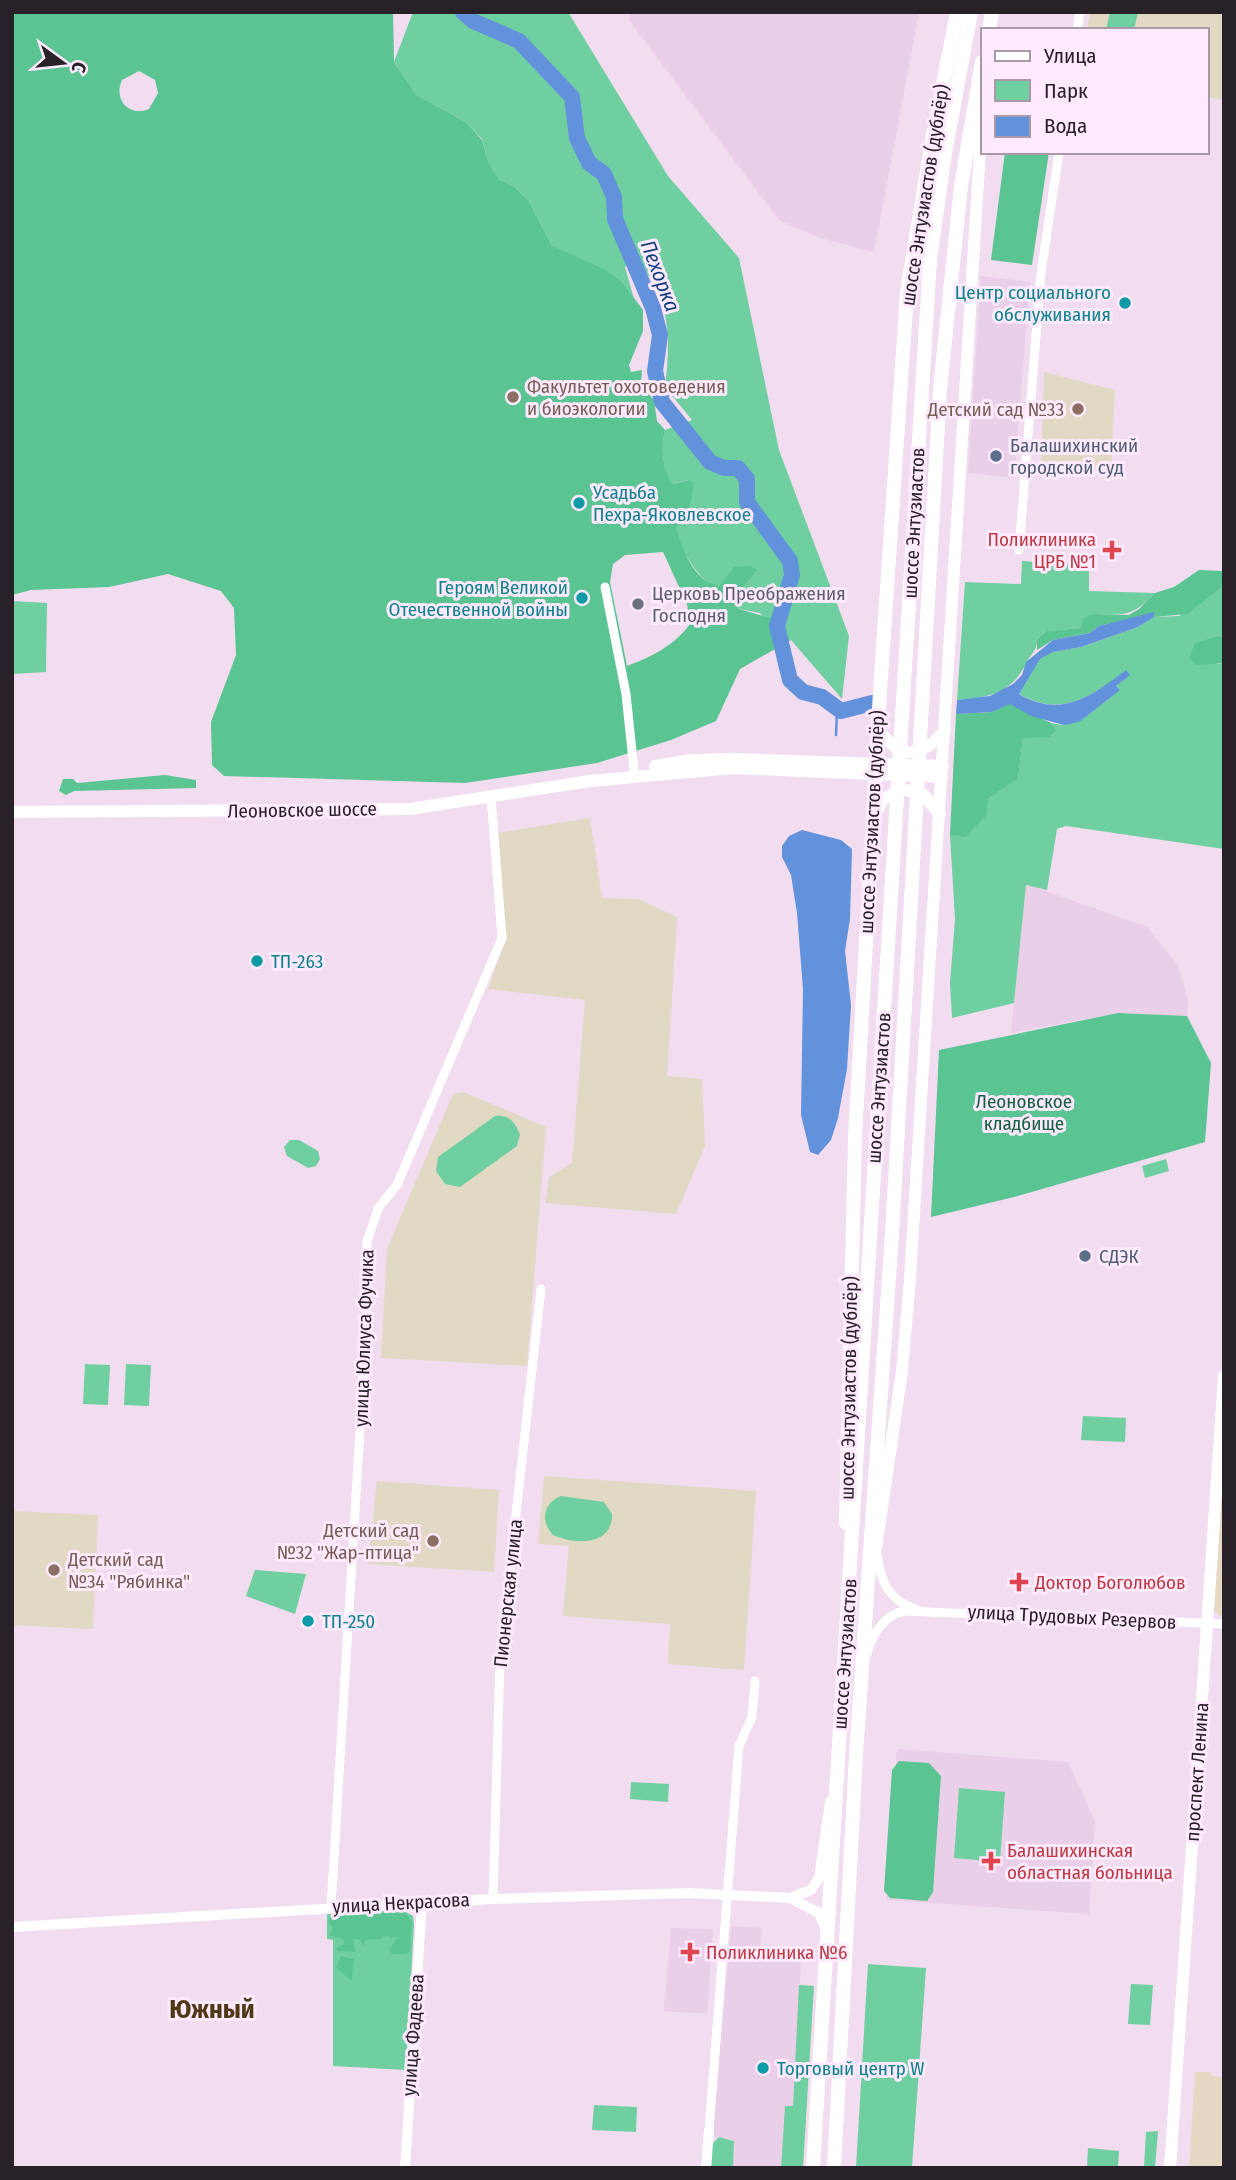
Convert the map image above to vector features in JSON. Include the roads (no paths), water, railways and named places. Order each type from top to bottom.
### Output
[{"type":"main road","name":"шоссе Энтузиастов (дублёр)","points":[[846,1636],[855,1138],[875,769],[908,275],[957,12]]},
{"type":"main road","name":"шоссе Энтузиастов","points":[[813,2168],[930,260],[945,153],[971,12]]},
{"type":"main road","name":"шоссе Энтузиастов","points":[[834,2168],[861,1674],[914,860],[940,389],[963,173],[981,68]]},
{"type":"main road","name":"шоссе Энтузиастов (дублёр)","points":[[866,1610],[902,1371],[909,1292],[981,134]]},
{"type":"main road","points":[[878,722],[889,744],[909,752],[926,749],[945,724]]},
{"type":"main road","name":"Леоновское шоссе","points":[[590,781],[634,770],[712,759],[943,772]]},
{"type":"main road","name":"Леоновское шоссе","points":[[12,812],[410,809],[590,781],[734,768],[875,769]]},
{"type":"main road","points":[[872,819],[884,799],[903,789],[924,795],[940,815]]},
{"type":"main road","name":"проспект Ленина","points":[[1170,2168],[1224,1376]]},
{"type":"street","points":[[1019,550],[1041,273],[1059,154]]},
{"type":"street","points":[[605,587],[625,694],[634,770]]},
{"type":"street","name":"улица Юлиуса Фучика","points":[[331,1907],[362,1405],[367,1241],[379,1207],[397,1185],[502,938],[491,797]]},
{"type":"street","name":"Пионерская улица","points":[[493,1899],[500,1658],[541,1289]]},
{"type":"street","name":"улица Трудовых Резервов","points":[[876,1545],[878,1565],[889,1592],[905,1605],[920,1610]]},
{"type":"street","name":"улица Трудовых Резервов","points":[[861,1674],[870,1646],[887,1618],[904,1611],[1224,1624]]},
{"type":"street","points":[[706,2168],[727,1895],[731,1878],[739,1746],[752,1717],[755,1681]]},
{"type":"street","points":[[790,1898],[811,1890],[819,1878],[838,1758]]},
{"type":"street","name":"улица Некрасова","points":[[12,1927],[422,1902],[677,1893],[790,1898],[819,1913],[827,1942]]},
{"type":"street","name":"улица Фадеева","points":[[405,2168],[422,1902]]},
{"type":"water","points":[[1154,612],[1154,617],[1138,627],[1081,647],[1053,652],[1040,659],[1019,694],[1049,704],[1076,701],[1101,688],[1126,670],[1130,675],[1116,686],[1120,690],[1079,722],[1064,725],[1031,716],[1010,704],[992,712],[956,714],[957,700],[990,696],[1013,684],[1022,675],[1026,662],[1053,640],[1090,633],[1099,626]]},
{"type":"water","points":[[802,830],[841,840],[852,849],[850,919],[845,951],[851,1005],[847,1069],[831,1140],[818,1155],[810,1152],[801,1115],[803,989],[791,875],[782,857],[782,846],[789,836]]},
{"type":"waterway","name":"Пехорка","points":[[463,12],[473,21],[519,41],[572,97],[577,138],[589,163],[604,174],[614,197],[615,219],[653,308],[660,335],[655,371],[662,402],[710,462],[724,468],[738,468],[747,479],[747,502],[790,561],[792,575],[777,626],[790,680],[803,692],[822,697],[841,711],[872,703]]},
{"type":"waterway","points":[[836,735],[837,709]]},
{"type":"place","name":"Центр социального обслуживания","points":[[1125,303]]},
{"type":"place","name":"Факультет охотоведения и биоэкологии","points":[[513,397]]},
{"type":"place","name":"Детский сад №33","points":[[1078,409]]},
{"type":"place","name":"Балашихинский городской суд","points":[[996,456]]},
{"type":"place","name":"Усадьба Пехра-Яковлевское","points":[[579,503]]},
{"type":"place","name":"Поликлиника ЦРБ №1","points":[[1112,550]]},
{"type":"place","name":"Героям Великой Отечественной войны","points":[[582,598]]},
{"type":"place","name":"Церковь Преображения Господня","points":[[638,604]]},
{"type":"place","name":"ТП-263","points":[[257,961]]},
{"type":"place","name":"СДЭК","points":[[1085,1256]]},
{"type":"place","name":"Детский сад №32 \"Жар-птица\"","points":[[433,1541]]},
{"type":"place","name":"Детский сад №34 \"Рябинка\"","points":[[54,1570]]},
{"type":"place","name":"Доктор Боголюбов","points":[[1019,1582]]},
{"type":"place","name":"ТП-250","points":[[308,1621]]},
{"type":"place","name":"Балашихинская областная больница","points":[[991,1861]]},
{"type":"place","name":"Поликлиника №6","points":[[690,1952]]},
{"type":"place","name":"Торговый центр W","points":[[763,2068]]},
{"type":"district","name":"Южный","points":[[212,2009]]},
{"type":"park label","name":"Леоновское кладбище","points":[[1024,1112]]}]
